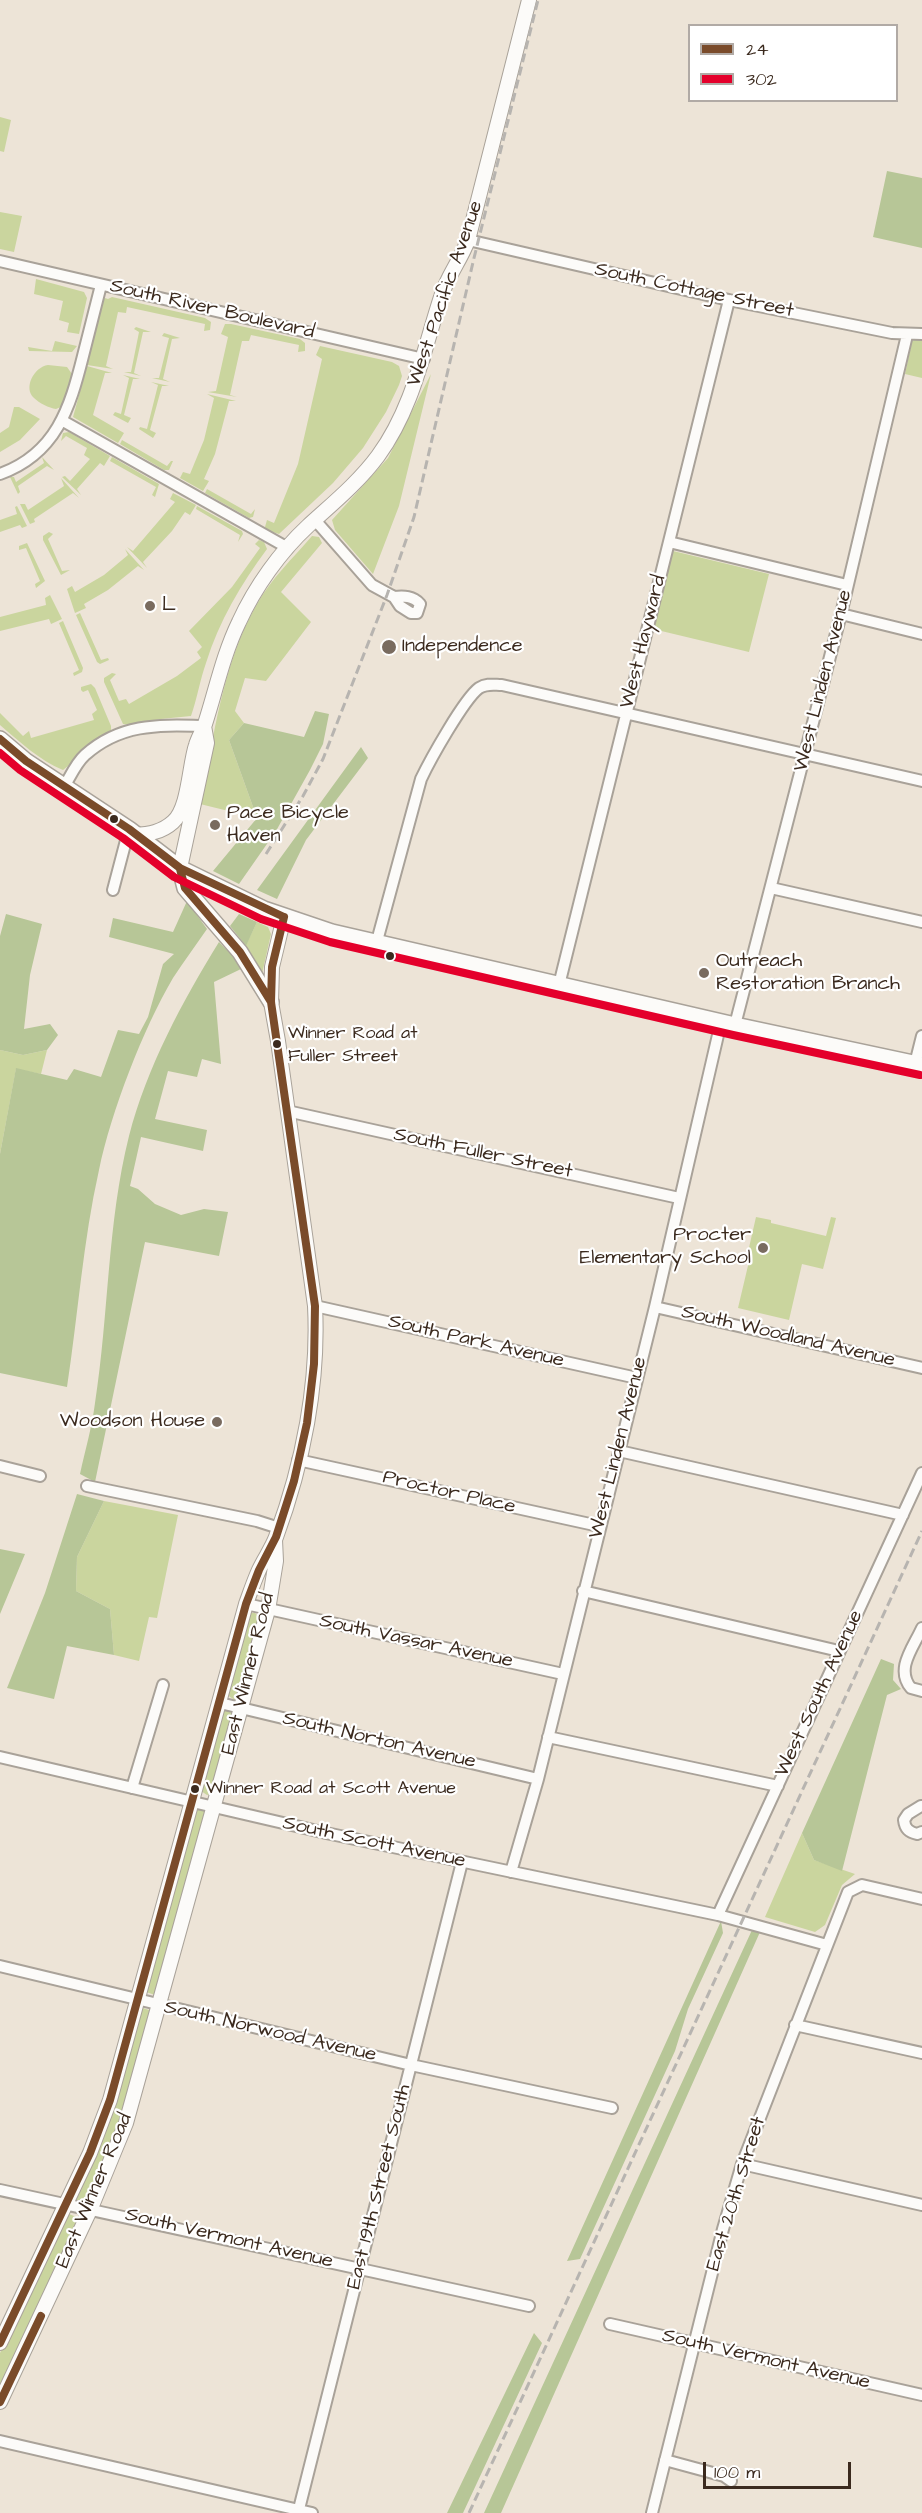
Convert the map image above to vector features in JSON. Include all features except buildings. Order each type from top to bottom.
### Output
[{"type":"main road","points":[[0,739],[26,761],[132,832],[180,868],[284,917],[332,932],[559,985],[919,1064]]},
{"type":"main road","points":[[180,868],[184,888],[240,952],[271,1002]]},
{"type":"street","name":"West Pacific Avenue","points":[[204,726],[224,659],[240,619],[262,581],[288,548],[350,488],[378,455],[407,406],[424,358],[446,282],[463,254],[468,240],[530,0]]},
{"type":"street","name":"South Cottage Street","points":[[468,240],[729,300],[907,335],[922,334]]},
{"type":"street","name":"South River Boulevard","points":[[0,261],[424,358]]},
{"type":"street","points":[[0,474],[23,463],[38,451],[63,421],[72,401],[101,285]]},
{"type":"street","name":"West Hayward","points":[[559,985],[729,300]]},
{"type":"street","name":"West Linden Avenue","points":[[511,1872],[538,1779],[655,1306],[679,1198],[728,1023],[771,888],[806,754],[907,335]]},
{"type":"street","points":[[63,421],[288,548]]},
{"type":"street","points":[[315,520],[372,585],[394,597]]},
{"type":"street","points":[[669,542],[847,585]]},
{"type":"street","points":[[841,614],[922,634]]},
{"type":"street","points":[[377,941],[421,779],[431,757],[478,689],[488,684],[502,685],[922,781]]},
{"type":"street","points":[[64,787],[83,756],[117,732],[161,724],[204,726]]},
{"type":"street","points":[[113,890],[132,832],[153,833],[174,822],[181,813],[196,745],[204,726]]},
{"type":"street","points":[[180,868],[207,743],[204,726]]},
{"type":"street","points":[[180,868],[177,848],[183,821],[181,813]]},
{"type":"street","points":[[771,888],[922,922]]},
{"type":"street","points":[[87,1486],[257,1521],[277,1534],[298,1460],[312,1388],[316,1332],[315,1306],[271,1002],[272,967],[284,917]]},
{"type":"street","points":[[919,1064],[922,1036]]},
{"type":"street","name":"South Fuller Street","points":[[287,1111],[679,1198]]},
{"type":"street","name":"South Park Avenue","points":[[315,1306],[637,1378]]},
{"type":"street","name":"South Woodland Avenue","points":[[655,1306],[922,1368]]},
{"type":"street","points":[[619,1451],[903,1515]]},
{"type":"street","name":"Proctor Place","points":[[298,1460],[599,1526]]},
{"type":"street","points":[[0,1466],[40,1476]]},
{"type":"street","name":"West South Avenue","points":[[718,1915],[922,1473]]},
{"type":"street","name":"East Winner Road","points":[[0,2343],[102,2124],[246,1604],[258,1571],[277,1534]]},
{"type":"street","name":"East Winner Road","points":[[0,2402],[92,2208],[126,2123],[268,1610],[276,1561],[277,1534]]},
{"type":"street","points":[[583,1591],[839,1651]]},
{"type":"street","name":"South Vassar Avenue","points":[[246,1604],[563,1674]]},
{"type":"street","points":[[922,1628],[904,1667],[904,1680],[911,1688],[922,1691]]},
{"type":"street","points":[[132,1788],[163,1686]]},
{"type":"street","name":"South Norton Avenue","points":[[220,1703],[538,1779]]},
{"type":"street","points":[[548,1737],[778,1786]]},
{"type":"street","name":"South Scott Avenue","points":[[0,1757],[462,1862],[718,1915],[827,1944]]},
{"type":"street","points":[[922,1805],[908,1814],[904,1820],[910,1832],[917,1834],[922,1832]]},
{"type":"street","name":"East 19th Street South","points":[[298,2512],[462,1862]]},
{"type":"street","name":"East 20th Street","points":[[652,2513],[723,2229],[742,2164],[848,1892],[862,1885],[922,1899]]},
{"type":"street","name":"South Norwood Avenue","points":[[0,1966],[411,2065],[612,2108]]},
{"type":"street","points":[[795,2025],[922,2053]]},
{"type":"street","points":[[742,2164],[922,2205]]},
{"type":"street","name":"South Vermont Avenue","points":[[0,2190],[92,2208],[529,2306]]},
{"type":"street","name":"South Vermont Avenue","points":[[610,2324],[922,2395]]},
{"type":"street","points":[[0,2441],[298,2512],[312,2513]]},
{"type":"street","points":[[665,2460],[724,2476],[730,2481]]},
{"type":"green space","points":[[0,117],[11,120],[4,152],[0,151]]},
{"type":"green space","points":[[887,171],[922,178],[922,248],[873,237]]},
{"type":"green space","points":[[0,212],[22,216],[14,252],[0,249]]},
{"type":"green space","points":[[36,279],[84,292],[87,298],[79,334],[67,332],[69,323],[59,320],[63,301],[34,294]]},
{"type":"green space","points":[[112,297],[205,318],[211,322],[210,330],[204,331],[205,324],[127,307],[126,313],[118,312],[106,366],[113,369],[87,365],[102,301]]},
{"type":"green space","points":[[225,324],[300,339],[305,343],[305,351],[298,352],[299,345],[251,335],[249,341],[242,341],[230,395],[237,397],[208,392],[216,391],[228,337],[221,334]]},
{"type":"green space","points":[[136,327],[151,332],[143,332],[134,373],[141,376],[124,372],[131,372],[139,332],[134,329]]},
{"type":"green space","points":[[164,333],[180,338],[172,339],[163,379],[170,382],[152,378],[159,378],[169,338],[162,336]]},
{"type":"green space","points":[[922,339],[922,378],[905,374],[912,341]]},
{"type":"green space","points":[[55,341],[77,346],[72,352],[29,351],[28,347],[52,351]]},
{"type":"green space","points":[[320,346],[392,362],[399,366],[402,376],[386,412],[363,448],[333,483],[279,534],[266,530],[265,527],[267,520],[274,523],[298,464],[322,359],[316,355]]},
{"type":"green space","points":[[48,365],[67,367],[72,374],[63,406],[56,409],[36,400],[30,389],[32,378],[38,370]]},
{"type":"green space","points":[[87,366],[112,373],[105,373],[93,415],[124,433],[118,443],[73,417]]},
{"type":"green space","points":[[431,374],[399,506],[373,574],[335,530],[332,520],[388,458]]},
{"type":"green space","points":[[123,375],[140,379],[133,379],[124,415],[131,418],[128,423],[113,415],[115,412],[121,414],[129,378]]},
{"type":"green space","points":[[151,382],[169,386],[162,386],[150,430],[156,433],[153,438],[139,429],[140,427],[147,429],[158,385]]},
{"type":"green space","points":[[207,394],[236,401],[229,401],[215,454],[204,479],[209,481],[203,491],[180,478],[183,472],[190,474],[204,440],[214,398]]},
{"type":"green space","points":[[14,407],[19,407],[40,419],[20,440],[0,452],[0,433],[9,427]]},
{"type":"green space","points":[[69,432],[110,456],[104,466],[100,463],[77,489],[81,495],[62,477],[65,476],[70,481],[90,459],[84,455],[87,448],[66,436],[61,441],[63,433]]},
{"type":"green space","points":[[122,440],[167,466],[173,461],[169,470],[164,470],[120,444]]},
{"type":"green space","points":[[42,457],[54,470],[47,466],[18,486],[20,492],[18,494],[10,477],[14,477],[16,482],[44,463]]},
{"type":"green space","points":[[112,457],[159,484],[155,497],[152,495],[156,487],[110,461]]},
{"type":"green space","points":[[61,478],[79,498],[73,493],[30,524],[20,504],[25,504],[28,510],[64,486]]},
{"type":"green space","points":[[207,489],[251,514],[255,509],[253,517],[249,518],[205,493]]},
{"type":"green space","points":[[173,493],[196,505],[190,515],[185,512],[172,531],[143,562],[147,568],[127,547],[133,551],[175,502],[170,499]]},
{"type":"green space","points":[[17,506],[27,526],[22,528],[20,525],[0,532],[0,520],[17,514],[15,507]]},
{"type":"green space","points":[[197,506],[242,531],[243,534],[238,542],[240,535],[196,509]]},
{"type":"green space","points":[[49,532],[53,534],[48,539],[62,571],[70,570],[61,575],[43,540],[43,536]]},
{"type":"green space","points":[[312,536],[319,537],[322,543],[281,592],[311,622],[266,681],[245,678],[235,711],[244,723],[229,740],[257,818],[200,804],[227,676],[245,627],[269,586]]},
{"type":"green space","points":[[259,540],[264,542],[267,549],[240,589],[217,632],[191,716],[123,724],[104,678],[112,673],[116,674],[110,680],[119,701],[126,699],[129,704],[177,676],[201,658],[197,652],[202,647],[189,631],[232,587],[260,548],[255,544]]},
{"type":"green space","points":[[27,543],[45,581],[36,588],[35,584],[40,581],[26,548],[19,550],[19,546]]},
{"type":"green space","points":[[125,549],[144,570],[138,566],[108,590],[84,604],[86,608],[75,613],[67,589],[72,586],[75,592],[104,575],[128,555]]},
{"type":"green space","points":[[673,551],[769,574],[749,652],[653,629]]},
{"type":"green space","points":[[50,595],[62,619],[51,624],[49,619],[0,631],[0,617],[46,605],[45,598]]},
{"type":"green space","points":[[80,613],[101,660],[108,658],[109,660],[100,664],[97,662],[76,615]]},
{"type":"green space","points":[[63,621],[83,668],[82,672],[74,676],[73,673],[79,670],[59,623]]},
{"type":"green space","points":[[91,684],[95,688],[111,726],[111,732],[63,770],[38,756],[0,725],[0,713],[23,736],[29,731],[31,738],[94,720],[92,714],[97,710],[88,690],[83,692],[81,690],[81,687]]},
{"type":"green space","points":[[315,711],[329,714],[323,744],[276,831],[239,884],[213,871],[257,818],[229,740],[244,723],[304,737]]},
{"type":"green space","points":[[361,747],[368,758],[306,840],[277,899],[257,890]]},
{"type":"green space","points":[[187,901],[207,929],[173,978],[150,1021],[111,1123],[89,1224],[67,1387],[0,1373],[0,1154],[16,1068],[67,1080],[74,1069],[101,1077],[118,1030],[139,1034],[148,1017],[163,964],[174,954],[109,937],[113,918],[173,932]]},
{"type":"green space","points":[[6,914],[42,924],[30,975],[24,1029],[50,1024],[58,1035],[47,1050],[23,1055],[0,1050],[0,936]]},
{"type":"green space","points":[[239,914],[257,922],[246,946],[230,926]]},
{"type":"green space","points":[[257,922],[268,927],[271,934],[262,974],[245,947]]},
{"type":"green space","points":[[219,942],[232,955],[241,969],[214,982],[221,1064],[202,1059],[197,1077],[168,1071],[155,1119],[207,1130],[203,1151],[141,1137],[130,1186],[138,1189],[155,1204],[181,1215],[204,1209],[228,1212],[219,1256],[145,1242],[95,1482],[80,1474],[94,1412],[116,1202],[129,1136],[145,1085],[167,1036]]},
{"type":"green space","points":[[0,1050],[23,1055],[47,1050],[41,1074],[16,1069],[0,1154]]},
{"type":"green space","points":[[756,1217],[771,1220],[771,1223],[826,1236],[831,1217],[836,1218],[823,1269],[802,1264],[789,1320],[738,1308],[751,1253],[748,1252]]},
{"type":"green space","points":[[77,1494],[104,1501],[77,1557],[76,1591],[110,1609],[114,1655],[67,1646],[54,1699],[7,1688],[45,1593]]},
{"type":"green space","points":[[104,1501],[178,1515],[157,1618],[149,1617],[139,1661],[114,1655],[110,1609],[76,1591],[77,1557]]},
{"type":"green space","points":[[0,1549],[25,1554],[0,1614]]},
{"type":"green space","points":[[251,1613],[255,1613],[260,1618],[238,1698],[235,1700],[227,1695]]},
{"type":"green space","points":[[881,1659],[894,1664],[893,1680],[901,1689],[887,1695],[842,1871],[814,1860],[802,1833]]},
{"type":"green space","points":[[225,1710],[232,1713],[233,1717],[211,1794],[207,1795],[201,1791],[222,1713]]},
{"type":"green space","points":[[203,1808],[206,1812],[155,1995],[146,1992],[195,1811]]},
{"type":"green space","points":[[802,1833],[814,1860],[855,1874],[842,1885],[825,1925],[815,1932],[765,1917]]},
{"type":"green space","points":[[721,1921],[723,1933],[688,2009],[675,2051],[580,2259],[567,2261]]},
{"type":"green space","points":[[752,1930],[760,1932],[501,2513],[484,2513]]},
{"type":"green space","points":[[143,2008],[149,2010],[151,2014],[115,2137],[88,2199],[85,2202],[77,2201],[74,2198]]},
{"type":"green space","points":[[69,2214],[79,2218],[0,2388],[0,2353],[64,2217]]},
{"type":"green space","points":[[534,2333],[542,2343],[463,2513],[447,2513]]},
{"type":"railway","points":[[266,854],[303,796],[323,759],[387,595],[414,517],[474,258],[538,0]]},
{"type":"railway","points":[[469,2513],[922,1531]]},
{"type":"transit line","name":"24","points":[[0,739],[26,761],[129,829],[180,868],[284,917]]},
{"type":"transit line","name":"302","points":[[0,753],[20,770],[123,838],[174,877],[261,919],[330,942],[733,1035],[920,1075]]},
{"type":"transit line","name":"24","points":[[180,869],[185,888],[240,952],[271,1002]]},
{"type":"transit line","name":"24","points":[[0,2343],[90,2153],[110,2100],[246,1604],[259,1570],[276,1537],[294,1481],[307,1423],[314,1364],[315,1306],[271,1002],[272,967],[284,917]]},
{"type":"transit line","name":"24","points":[[0,2402],[41,2316]]},
{"type":"place","name":"L","points":[[150,606]]},
{"type":"place","name":"Independence","points":[[389,647]]},
{"type":"place","name":"Pace Bicycle Haven","points":[[215,825]]},
{"type":"place","name":"Outreach Restoration Branch","points":[[704,973]]},
{"type":"place","name":"Winner Road at Fuller Street","points":[[277,1044]]},
{"type":"place","name":"Procter Elementary School","points":[[763,1248]]},
{"type":"place","name":"Woodson House","points":[[217,1422]]},
{"type":"place","name":"Winner Road at Scott Avenue","points":[[195,1789]]}]
